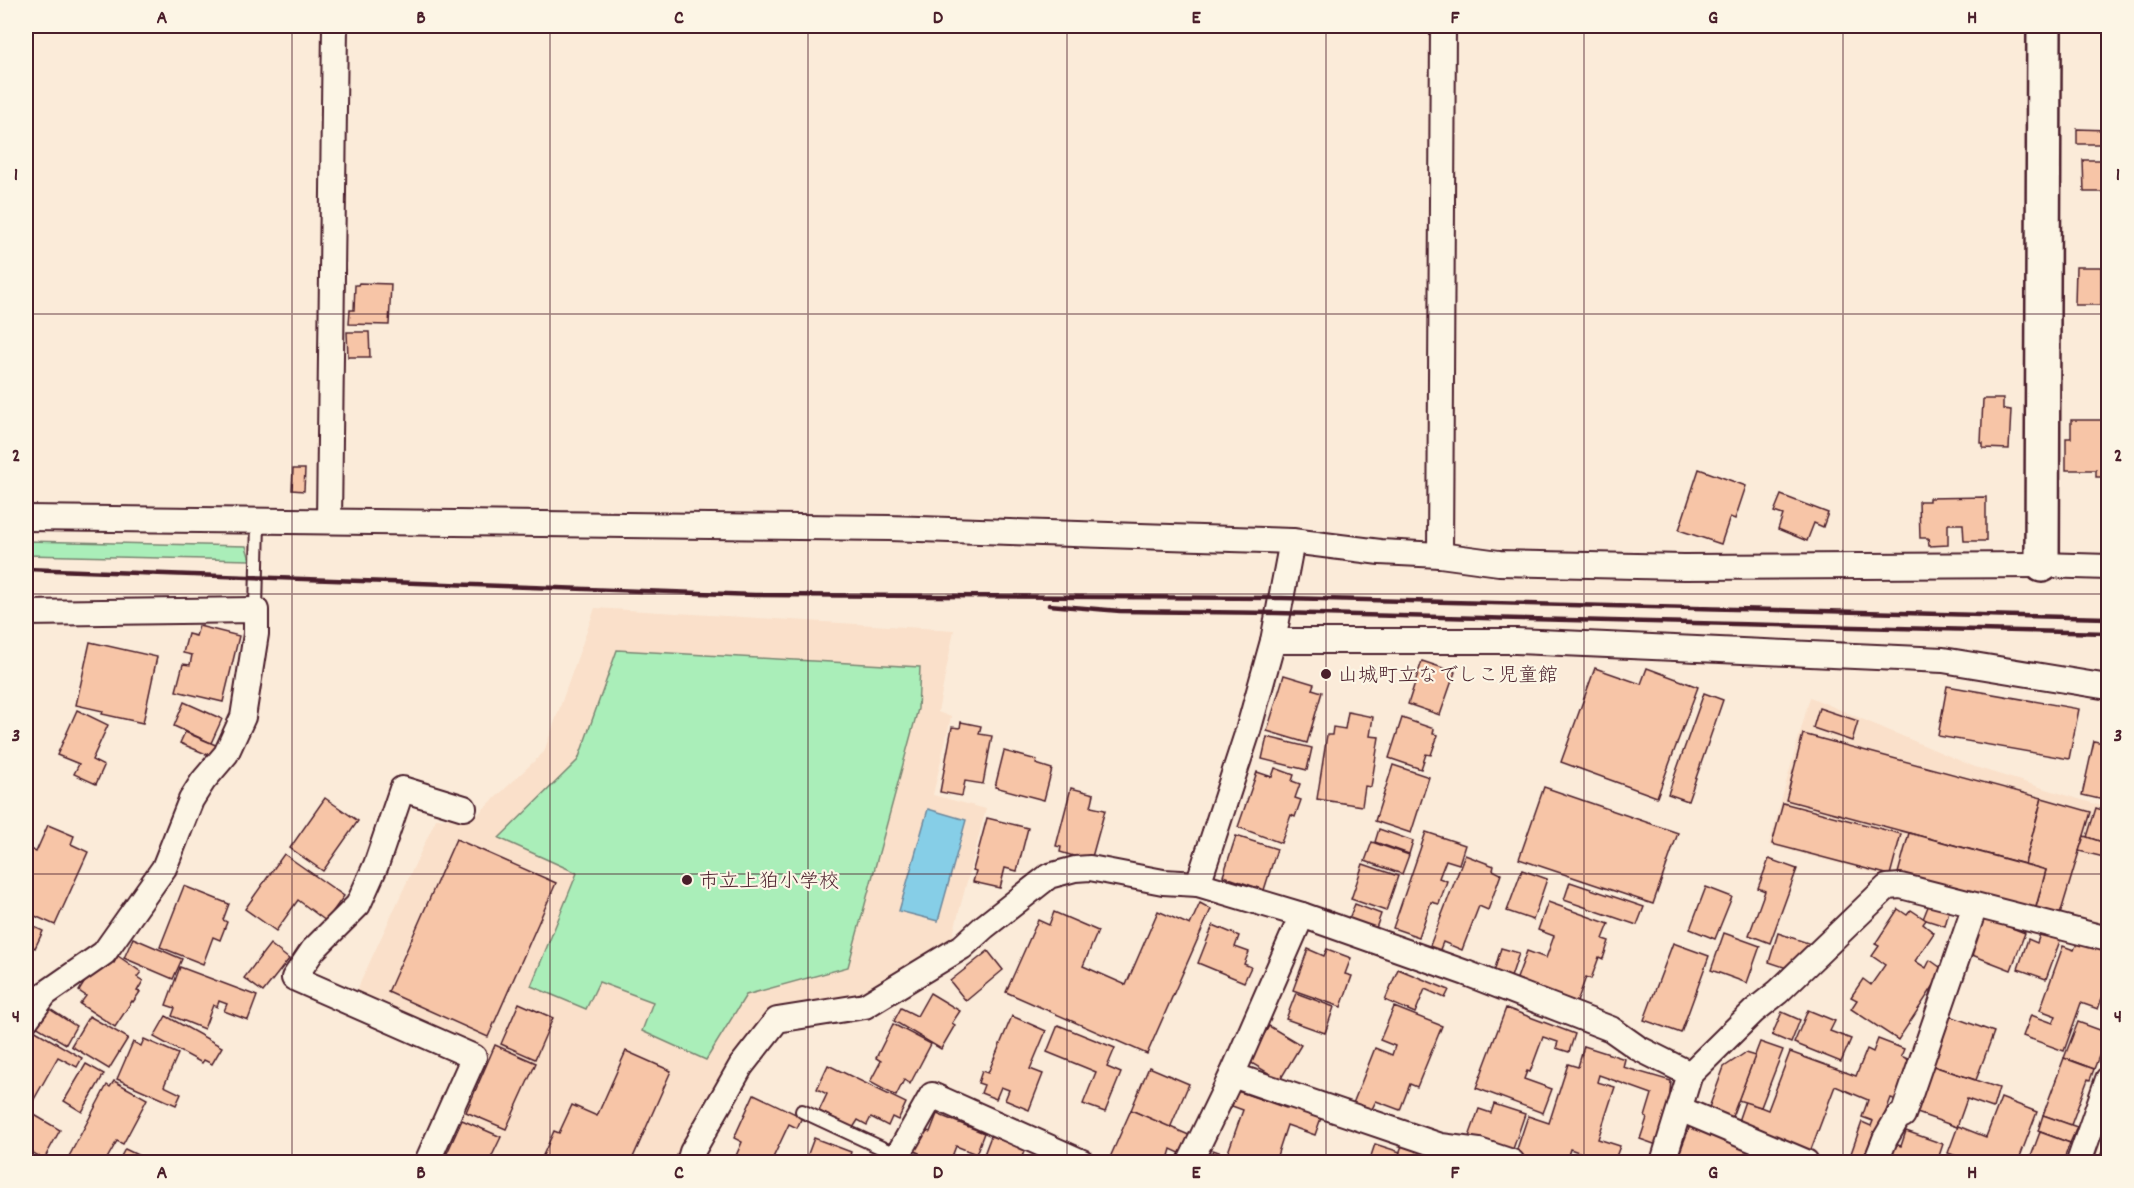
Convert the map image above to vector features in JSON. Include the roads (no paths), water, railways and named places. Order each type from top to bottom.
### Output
[{"type":"street","points":[[329,521],[335,26]]},
{"type":"street","points":[[1440,555],[1443,26]]},
{"type":"street","points":[[2042,565],[2044,26]]},
{"type":"street","points":[[26,518],[889,528],[1292,541],[1500,563],[1684,567],[2042,565],[2109,567]]},
{"type":"street","points":[[1198,884],[1248,731],[1273,641],[1292,541]]},
{"type":"street","points":[[26,613],[256,610],[256,634],[243,717],[226,754],[203,781],[191,800],[164,868],[104,953],[45,994],[26,1020]]},
{"type":"street","points":[[1273,641],[1516,641],[1943,660],[2109,687]]},
{"type":"street","points":[[427,1162],[474,1057],[294,978],[313,950],[358,905],[376,865],[402,789],[464,808]]},
{"type":"street","points":[[689,1162],[692,1152],[741,1066],[777,1020],[865,1006],[963,947],[984,927],[1049,876],[1090,868],[1163,882],[1198,884],[1302,915],[1466,973],[1611,1029],[1638,1047],[1690,1074]]},
{"type":"street","points":[[1663,1162],[1690,1074],[1887,887],[1901,886],[2109,939]]},
{"type":"street","points":[[1876,1162],[1885,1139],[1898,1117],[1903,1115],[1976,906]]},
{"type":"street","points":[[1190,1162],[1232,1075],[1302,915]]},
{"type":"street","points":[[1232,1075],[1441,1146],[1479,1151],[1512,1162]]},
{"type":"street","points":[[2079,1162],[2099,1138],[2109,1079]]},
{"type":"street","points":[[895,1159],[932,1095],[1082,1162]]},
{"type":"street","points":[[1680,1109],[1786,1152],[1794,1160]]},
{"type":"lane","points":[[256,610],[258,520]]},
{"type":"lane","points":[[802,1111],[895,1159]]},
{"type":"water","points":[[928,809],[966,820],[938,921],[899,911]]},
{"type":"railway","points":[[26,569],[755,595],[1282,598],[2108,618]]},
{"type":"railway","points":[[1049,605],[1120,611],[2108,633]]},
{"type":"place","name":"山城町立なでしこ児童館","points":[[1326,674]]},
{"type":"place","name":"市立上狛小学校","points":[[687,880]]}]
